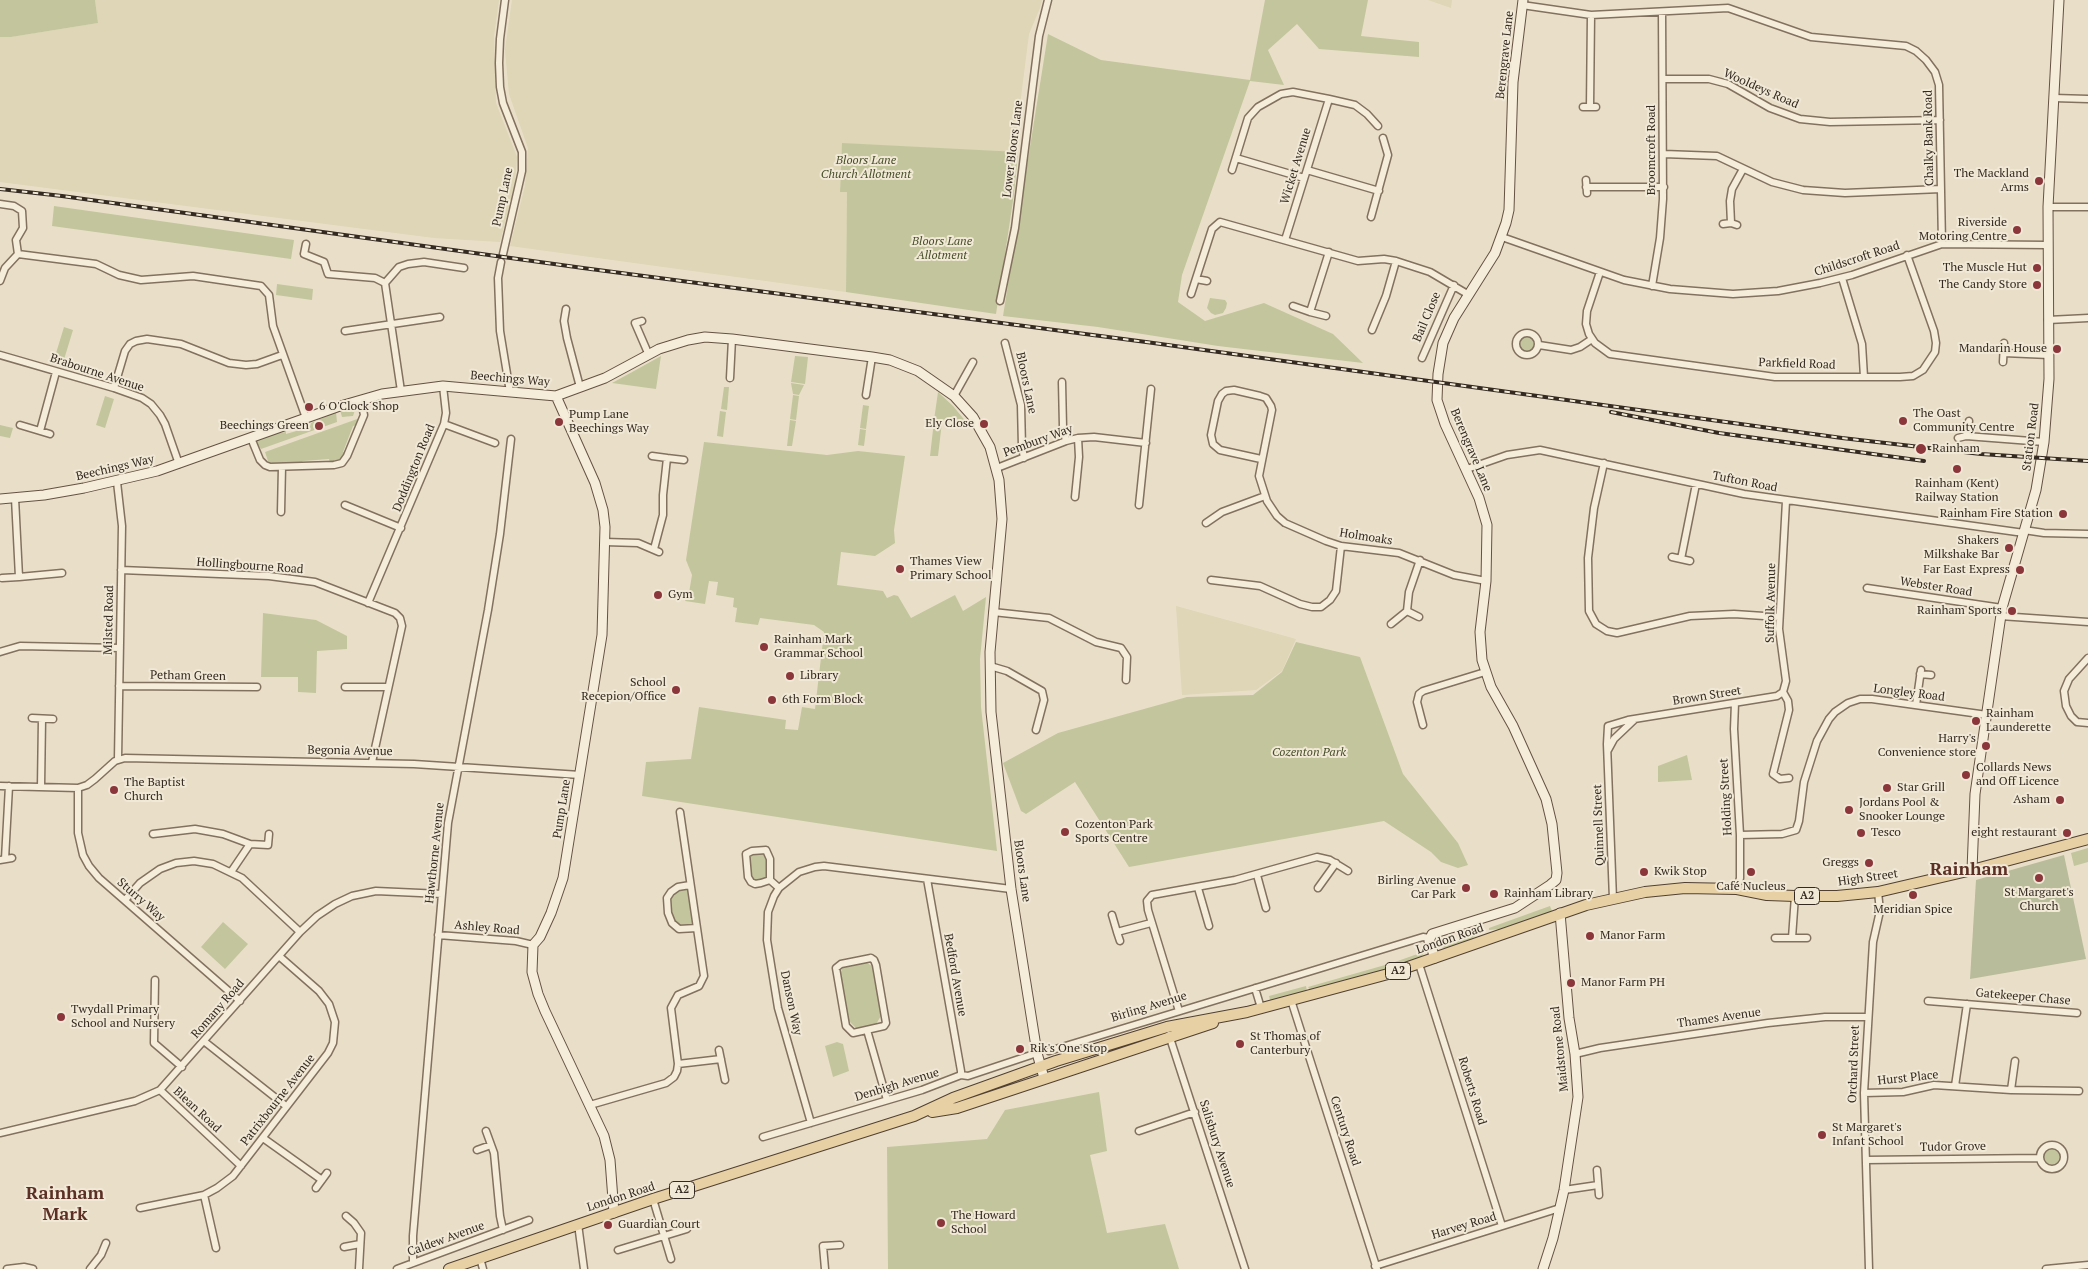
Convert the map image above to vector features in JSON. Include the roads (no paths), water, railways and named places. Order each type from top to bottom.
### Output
[{"type":"main road","name":"High Street","points":[[1560,913],[1613,899],[1664,889],[1737,889],[1767,895],[1795,896],[1837,896],[1878,892],[1972,870],[2088,839]]},
{"type":"main road","name":"London Road","points":[[449,1269],[653,1199],[916,1115],[953,1098],[1040,1067],[1169,1032],[1198,1029],[1231,1015],[1370,980],[1560,913]]},
{"type":"main road","name":"London Road","points":[[916,1115],[957,1108],[1169,1032]]},
{"type":"street","name":"Pump Lane","points":[[503,254],[522,171],[522,152],[503,102],[500,87],[500,38],[505,0]]},
{"type":"street","name":"Lower Bloors Lane","points":[[1000,301],[1015,228],[1039,36],[1048,0]]},
{"type":"street","name":"Station Road","points":[[1972,870],[1975,794],[2001,612],[2036,490],[2044,442],[2049,355],[2048,207],[2059,0]]},
{"type":"street","name":"Chalky Bank Road","points":[[1523,3],[1591,15],[1728,8],[1811,37],[1906,46],[1926,60],[1935,72],[1939,85],[1942,244]]},
{"type":"street","name":"Berengrave Lane","points":[[1523,3],[1513,82],[1509,210],[1502,237],[1495,253],[1454,318],[1443,342],[1438,374],[1437,400],[1445,424],[1467,469],[1487,525],[1486,581],[1480,644],[1485,672],[1491,687],[1518,736],[1546,799],[1554,843],[1556,880]]},
{"type":"street","name":"Broomcroft Road","points":[[1652,286],[1661,228],[1664,187],[1662,12]]},
{"type":"street","points":[[1590,107],[1591,15]]},
{"type":"street","name":"Wooldeys Road","points":[[1663,80],[1709,80],[1728,84],[1770,108],[1800,119],[1830,122],[1940,120]]},
{"type":"street","points":[[1232,170],[1248,118],[1258,107],[1281,94],[1293,92],[1355,105],[1378,126]]},
{"type":"street","points":[[2054,98],[2088,99]]},
{"type":"street","name":"Wicket Avenue","points":[[1285,240],[1329,99]]},
{"type":"street","points":[[1371,217],[1388,155],[1383,138]]},
{"type":"street","points":[[1664,154],[1717,156],[1772,182],[1803,190],[1845,193],[1941,189]]},
{"type":"street","points":[[1236,158],[1304,178]]},
{"type":"street","points":[[1723,224],[1734,224],[1730,201],[1732,189],[1743,169]]},
{"type":"street","points":[[1307,170],[1379,191]]},
{"type":"street","points":[[1586,187],[1664,187]]},
{"type":"street","points":[[0,204],[14,206],[22,211],[23,228],[16,240],[18,254]]},
{"type":"street","points":[[2048,207],[2088,207]]},
{"type":"street","points":[[1191,294],[1212,229],[1216,223],[1220,222],[1358,260],[1384,259],[1396,262],[1430,272],[1469,295]]},
{"type":"street","name":"Childscroft Road","points":[[1502,237],[1600,272],[1652,286],[1689,292],[1740,294],[1785,290],[1842,278],[1942,244],[2047,245]]},
{"type":"street","points":[[306,244],[304,254],[324,262],[328,274],[376,278],[385,283]]},
{"type":"street","points":[[1310,312],[1329,252]]},
{"type":"street","points":[[0,281],[5,268],[18,254]]},
{"type":"street","points":[[18,254],[96,264],[119,275],[141,280],[193,276],[261,286],[270,297],[270,316],[282,355],[306,418]]},
{"type":"street","name":"Parkfield Road","points":[[1592,339],[1599,347],[1610,354],[1775,377],[1913,376],[1922,370],[1935,352],[1936,343],[1934,331],[1907,255]]},
{"type":"street","points":[[402,391],[385,283],[399,267],[408,264],[424,262],[464,268]]},
{"type":"street","points":[[501,262],[498,278],[500,331],[510,392]]},
{"type":"street","points":[[1372,330],[1386,296],[1396,262]]},
{"type":"street","points":[[1539,345],[1571,350],[1580,347],[1592,339],[1586,326],[1586,313],[1600,272]]},
{"type":"street","points":[[1842,278],[1862,347],[1864,377]]},
{"type":"street","points":[[1196,279],[1207,281]]},
{"type":"street","name":"Bail Close","points":[[1422,358],[1454,285]]},
{"type":"street","points":[[1293,306],[1326,316]]},
{"type":"street","points":[[566,309],[564,321],[567,338],[580,387]]},
{"type":"street","points":[[345,331],[440,317]]},
{"type":"street","points":[[2048,320],[2088,318]]},
{"type":"street","points":[[642,321],[635,323],[648,353]]},
{"type":"street","name":"Beechings Way","points":[[0,499],[117,482],[179,464],[360,400],[402,391],[443,386],[556,396],[605,378],[648,353],[670,344],[705,337],[732,338],[872,357],[890,360],[918,371],[954,396],[967,409],[980,427],[990,447],[997,468]]},
{"type":"street","points":[[730,378],[732,338]]},
{"type":"street","points":[[114,388],[125,351],[130,344],[136,341],[147,339],[181,344],[229,363],[246,365],[257,364],[282,355]]},
{"type":"street","name":"Bloors Lane","points":[[1005,343],[1022,409],[1022,450],[1024,458]]},
{"type":"street","points":[[2003,362],[2004,343]]},
{"type":"street","points":[[2004,353],[2049,355]]},
{"type":"street","name":"Brabourne Avenue","points":[[0,355],[142,398],[156,410],[165,424],[179,464]]},
{"type":"street","points":[[866,395],[872,357]]},
{"type":"street","points":[[954,396],[972,362]]},
{"type":"street","points":[[40,431],[56,372]]},
{"type":"street","points":[[1062,382],[1063,427],[1066,441]]},
{"type":"street","name":"Doddington Road","points":[[368,602],[444,424],[446,413],[443,386]]},
{"type":"street","points":[[1139,505],[1151,390]]},
{"type":"street","name":"Holmoaks","points":[[1261,459],[1220,450],[1213,444],[1211,435],[1218,401],[1226,391],[1234,390],[1260,396],[1269,402],[1272,410],[1259,476],[1264,496],[1272,509],[1285,522],[1311,536],[1341,546],[1385,551],[1420,560],[1454,575],[1486,581]]},
{"type":"street","name":"Pump Lane","points":[[556,396],[600,496],[603,510],[605,542],[602,635],[561,885],[542,931],[533,946],[532,972],[538,994],[604,1136],[610,1160],[614,1213]]},
{"type":"street","points":[[250,438],[260,460],[265,465],[282,467],[342,463],[347,456],[364,415],[360,400]]},
{"type":"street","points":[[1966,436],[1969,421]]},
{"type":"street","points":[[444,424],[510,448]]},
{"type":"street","points":[[20,426],[50,434]]},
{"type":"street","points":[[1958,438],[1966,436],[2044,442]]},
{"type":"street","name":"Pembury Way","points":[[997,468],[1078,438],[1094,437],[1146,443]]},
{"type":"street","points":[[1075,497],[1079,456],[1078,438]]},
{"type":"street","name":"Hawthorne Avenue","points":[[413,1263],[414,1227],[448,822],[488,610],[500,534],[511,439]]},
{"type":"street","name":"Tufton Road","points":[[1467,469],[1508,454],[1529,451],[1551,452],[1696,484],[1786,501],[1877,511],[2024,532],[2088,534]]},
{"type":"street","points":[[652,456],[684,460]]},
{"type":"street","points":[[605,542],[638,544],[656,550],[663,515],[667,458]]},
{"type":"street","points":[[1604,463],[1594,508],[1588,558],[1589,610],[1596,624],[1607,631],[1617,633],[1690,616],[1734,614],[1779,617]]},
{"type":"street","points":[[281,512],[282,467]]},
{"type":"street","name":"Bloors Lane","points":[[997,468],[1001,493],[1002,519],[993,612],[990,666],[991,712],[1011,889],[1037,1053],[1044,1078]]},
{"type":"street","name":"Milsted Road","points":[[117,482],[122,513],[118,759]]},
{"type":"street","points":[[1681,559],[1696,484]]},
{"type":"street","points":[[1206,523],[1222,512],[1264,496]]},
{"type":"street","points":[[15,498],[19,577]]},
{"type":"street","name":"Suffolk Avenue","points":[[1786,501],[1779,629],[1786,681],[1783,692],[1788,701],[1789,710],[1773,774],[1780,779],[1789,778]]},
{"type":"street","name":"Doddington Road","points":[[345,505],[401,528]]},
{"type":"street","points":[[1212,580],[1260,586],[1300,604],[1321,607],[1330,600],[1336,591],[1341,546]]},
{"type":"street","points":[[1672,557],[1690,561]]},
{"type":"street","points":[[1391,624],[1407,611],[1409,592],[1420,560]]},
{"type":"street","name":"Hollingbourne Road","points":[[121,570],[269,576],[296,579],[315,582],[395,613],[402,622],[372,762]]},
{"type":"street","points":[[2,578],[62,573]]},
{"type":"street","name":"Webster Road","points":[[1867,588],[2001,612],[2088,622]]},
{"type":"street","points":[[1407,611],[1419,617]]},
{"type":"street","points":[[993,612],[1049,618],[1091,640],[1120,648],[1127,657],[1126,680]]},
{"type":"street","points":[[0,652],[20,646],[120,648]]},
{"type":"street","points":[[2088,658],[2069,680],[2064,691],[2066,706],[2071,716],[2077,722],[2088,723]]},
{"type":"street","points":[[990,666],[1007,671],[1042,691],[1044,700],[1036,730]]},
{"type":"street","points":[[1432,723],[1421,726],[1417,702],[1419,694],[1430,688],[1485,672]]},
{"type":"street","points":[[1916,704],[1920,672],[1931,675]]},
{"type":"street","name":"Petham Green","points":[[119,686],[256,687]]},
{"type":"street","points":[[345,687],[388,688]]},
{"type":"street","name":"Brown Street","points":[[1608,750],[1609,725],[1777,696],[1783,692]]},
{"type":"street","name":"Longley Road","points":[[1740,835],[1782,834],[1796,830],[1800,821],[1804,782],[1812,755],[1826,724],[1842,706],[1854,700],[1865,698],[1987,715]]},
{"type":"street","name":"Holding Street","points":[[1735,703],[1734,729],[1740,835],[1740,878],[1737,889]]},
{"type":"street","points":[[32,718],[53,719]]},
{"type":"street","points":[[41,787],[42,719]]},
{"type":"street","points":[[1608,750],[1614,739],[1634,720]]},
{"type":"street","name":"Quinnell Street","points":[[1608,750],[1613,899]]},
{"type":"street","points":[[0,786],[78,788],[87,785],[118,759]]},
{"type":"street","name":"Begonia Avenue","points":[[118,759],[372,762],[580,775]]},
{"type":"street","points":[[6,859],[9,786]]},
{"type":"street","name":"Sturry Way","points":[[78,788],[78,834],[89,866],[99,878],[240,1001]]},
{"type":"street","points":[[590,1105],[666,1083],[674,1077],[678,1064],[671,1008],[678,995],[694,989],[702,982],[704,976],[680,812]]},
{"type":"street","points":[[153,834],[195,829],[223,834],[250,844],[268,845],[268,834]]},
{"type":"street","points":[[231,872],[250,844]]},
{"type":"street","points":[[766,850],[770,859],[770,880],[755,884],[751,882],[748,877],[746,854],[752,851],[766,850]]},
{"type":"street","points":[[1179,1011],[1147,905],[1152,895],[1198,888],[1257,875],[1312,858],[1321,857],[1336,863],[1348,871]]},
{"type":"street","points":[[124,900],[150,875],[176,864],[194,861],[213,864],[242,878],[300,932]]},
{"type":"street","points":[[1318,888],[1336,863]]},
{"type":"street","name":"Danson Way","points":[[811,1123],[778,1008],[767,940],[768,912],[774,896],[780,888],[800,872],[824,866],[1011,889]]},
{"type":"street","points":[[1257,875],[1266,908]]},
{"type":"street","name":"Bedford Avenue","points":[[927,879],[961,1075]]},
{"type":"street","points":[[770,880],[780,888]]},
{"type":"street","name":"Birling Avenue","points":[[1049,1051],[1423,937],[1429,938],[1437,932],[1515,908],[1556,880]]},
{"type":"street","points":[[690,885],[678,887],[671,892],[667,898],[668,913],[672,923],[679,929],[697,928]]},
{"type":"street","points":[[1198,888],[1209,926]]},
{"type":"street","name":"Romany Road","points":[[0,1133],[134,1101],[160,1090],[205,1042],[300,932],[327,908],[358,894],[383,890],[442,894]]},
{"type":"street","name":"Orchard Street","points":[[1870,1269],[1864,1093],[1873,935],[1880,911],[1878,892]]},
{"type":"street","points":[[1792,938],[1795,896]]},
{"type":"street","name":"Maidstone Road","points":[[1543,1269],[1550,1250],[1564,1190],[1578,1097],[1560,913]]},
{"type":"street","points":[[1112,915],[1120,941]]},
{"type":"street","points":[[1117,932],[1151,922]]},
{"type":"street","name":"Ashley Road","points":[[438,935],[516,941],[533,946]]},
{"type":"street","points":[[1429,938],[1435,958]]},
{"type":"street","points":[[1775,938],[1806,938]]},
{"type":"street","name":"Patrixbourne Avenue","points":[[140,1208],[204,1194],[217,1188],[234,1176],[328,1053],[333,1043],[335,1022],[329,1004],[319,991],[279,956]]},
{"type":"street","points":[[871,958],[876,965],[886,1023],[884,1026],[867,1030],[853,1032],[847,1028],[836,968],[841,964],[871,958]]},
{"type":"street","name":"Roberts Road","points":[[1419,964],[1502,1226]]},
{"type":"street","points":[[155,980],[154,1043],[182,1067]]},
{"type":"street","points":[[1255,988],[1261,1008]]},
{"type":"street","name":"Century Road","points":[[1291,1000],[1376,1267]]},
{"type":"street","name":"Gatekeeper Chase","points":[[1928,1002],[2078,1013]]},
{"type":"street","name":"Gatekeeper Chase","points":[[1963,1028],[1967,1004]]},
{"type":"street","name":"Thames Avenue","points":[[1575,1054],[1636,1042],[1768,1022],[1825,1017],[1867,1017]]},
{"type":"street","name":"Hurst Place","points":[[1955,1086],[1963,1028]]},
{"type":"street","points":[[867,1030],[887,1100]]},
{"type":"street","name":"Salisbury Avenue","points":[[1169,1032],[1245,1269]]},
{"type":"street","points":[[205,1042],[286,1106]]},
{"type":"street","points":[[719,1050],[725,1080]]},
{"type":"street","name":"Denbigh Avenue","points":[[763,1138],[961,1075],[968,1076],[1037,1053]]},
{"type":"street","points":[[678,1064],[721,1059]]},
{"type":"street","points":[[2012,1090],[2015,1061]]},
{"type":"street","points":[[2071,1091],[2072,1083]]},
{"type":"street","name":"Hurst Place","points":[[1864,1093],[1902,1092],[1934,1085],[2012,1090],[2079,1091]]},
{"type":"street","name":"Blean Road","points":[[160,1090],[241,1166]]},
{"type":"street","points":[[1139,1131],[1195,1112]]},
{"type":"street","name":"Caldew Avenue","points":[[486,1131],[494,1156],[503,1230]]},
{"type":"street","points":[[263,1138],[322,1180]]},
{"type":"street","points":[[477,1150],[491,1145]]},
{"type":"street","name":"Tudor Grove","points":[[1866,1160],[2040,1158]]},
{"type":"street","points":[[1597,1170],[1599,1195]]},
{"type":"street","points":[[316,1188],[327,1173]]},
{"type":"street","points":[[1564,1190],[1598,1185]]},
{"type":"street","points":[[204,1194],[216,1248]]},
{"type":"street","points":[[653,1199],[671,1259]]},
{"type":"street","name":"Harvey Road","points":[[1376,1267],[1560,1208]]},
{"type":"street","points":[[346,1216],[361,1232],[359,1269]]},
{"type":"street","name":"Caldew Avenue","points":[[397,1269],[529,1220]]},
{"type":"street","points":[[578,1224],[584,1269]]},
{"type":"street","points":[[618,1250],[687,1229]]},
{"type":"street","points":[[90,1269],[101,1255],[106,1243]]},
{"type":"street","points":[[344,1247],[360,1244]]},
{"type":"street","points":[[825,1269],[823,1246],[840,1245]]},
{"type":"street","points":[[480,1258],[483,1269]]},
{"type":"street","points":[[2046,1269],[2088,1265]]},
{"type":"street","points":[[7,1269],[33,1269]]},
{"type":"railway","points":[[0,189],[1146,342],[1842,438],[1981,454],[2088,461]]},
{"type":"railway","points":[[1611,412],[1719,433],[1924,461]]},
{"type":"place","name":"The Mackland Arms","points":[[2039,181]]},
{"type":"place","name":"Riverside Motoring Centre","points":[[2017,230]]},
{"type":"place","name":"The Muscle Hut","points":[[2037,268]]},
{"type":"place","name":"The Candy Store","points":[[2037,285]]},
{"type":"place","name":"Mandarin House","points":[[2057,349]]},
{"type":"place","name":"6 O'Clock Shop","points":[[309,407]]},
{"type":"place","name":"The Oast Community Centre","points":[[1903,421]]},
{"type":"place","name":"Pump Lane Beechings Way","points":[[559,422]]},
{"type":"place","name":"Ely Close","points":[[984,424]]},
{"type":"place","name":"Beechings Green","points":[[319,426]]},
{"type":"place","name":"Rainham","points":[[1921,449]]},
{"type":"place","name":"Rainham (Kent) Railway Station","points":[[1957,469]]},
{"type":"place","name":"Rainham Fire Station","points":[[2063,514]]},
{"type":"place","name":"Shakers Milkshake Bar","points":[[2009,548]]},
{"type":"place","name":"Thames View Primary School","points":[[900,569]]},
{"type":"place","name":"Far East Express","points":[[2020,570]]},
{"type":"place","name":"Gym","points":[[658,595]]},
{"type":"place","name":"Rainham Sports","points":[[2012,611]]},
{"type":"place","name":"Rainham Mark Grammar School","points":[[764,647]]},
{"type":"place","name":"Library","points":[[790,676]]},
{"type":"place","name":"School Recepion/Office","points":[[676,690]]},
{"type":"place","name":"6th Form Block","points":[[772,700]]},
{"type":"place","name":"Rainham Launderette","points":[[1976,721]]},
{"type":"place","name":"Harry's Convenience store","points":[[1986,746]]},
{"type":"place","name":"Collards News and Off Licence","points":[[1966,775]]},
{"type":"place","name":"Star Grill","points":[[1887,788]]},
{"type":"place","name":"The Baptist Church","points":[[114,790]]},
{"type":"place","name":"Asham","points":[[2060,800]]},
{"type":"place","name":"Jordans Pool & Snooker Lounge","points":[[1849,810]]},
{"type":"place","name":"Cozenton Park Sports Centre","points":[[1065,832]]},
{"type":"place","name":"Tesco","points":[[1861,833]]},
{"type":"place","name":"eight restaurant","points":[[2067,833]]},
{"type":"place","name":"Greggs","points":[[1869,863]]},
{"type":"place","name":"Kwik Stop","points":[[1644,872]]},
{"type":"place","name":"Café Nucleus","points":[[1751,872]]},
{"type":"place","name":"St Margaret's Church","points":[[2039,878]]},
{"type":"place","name":"Birling Avenue Car Park","points":[[1466,888]]},
{"type":"place","name":"Rainham Library","points":[[1494,894]]},
{"type":"place","name":"Meridian Spice","points":[[1913,895]]},
{"type":"place","name":"Manor Farm","points":[[1590,936]]},
{"type":"place","name":"Manor Farm PH","points":[[1571,983]]},
{"type":"place","name":"Twydall Primary School and Nursery","points":[[61,1017]]},
{"type":"place","name":"St Thomas of Canterbury","points":[[1240,1044]]},
{"type":"place","name":"Rik's One Stop","points":[[1020,1049]]},
{"type":"place","name":"St Margaret's Infant School","points":[[1822,1135]]},
{"type":"place","name":"The Howard School","points":[[941,1223]]},
{"type":"place","name":"Guardian Court","points":[[608,1225]]},
{"type":"district","name":"Rainham","points":[[1969,870]]},
{"type":"district","name":"Rainham Mark","points":[[65,1204]]},
{"type":"park label","name":"Bloors Lane Church Allotment","points":[[866,168]]},
{"type":"park label","name":"Bloors Lane Allotment","points":[[942,249]]},
{"type":"park label","name":"Cozenton Park","points":[[1309,753]]}]
